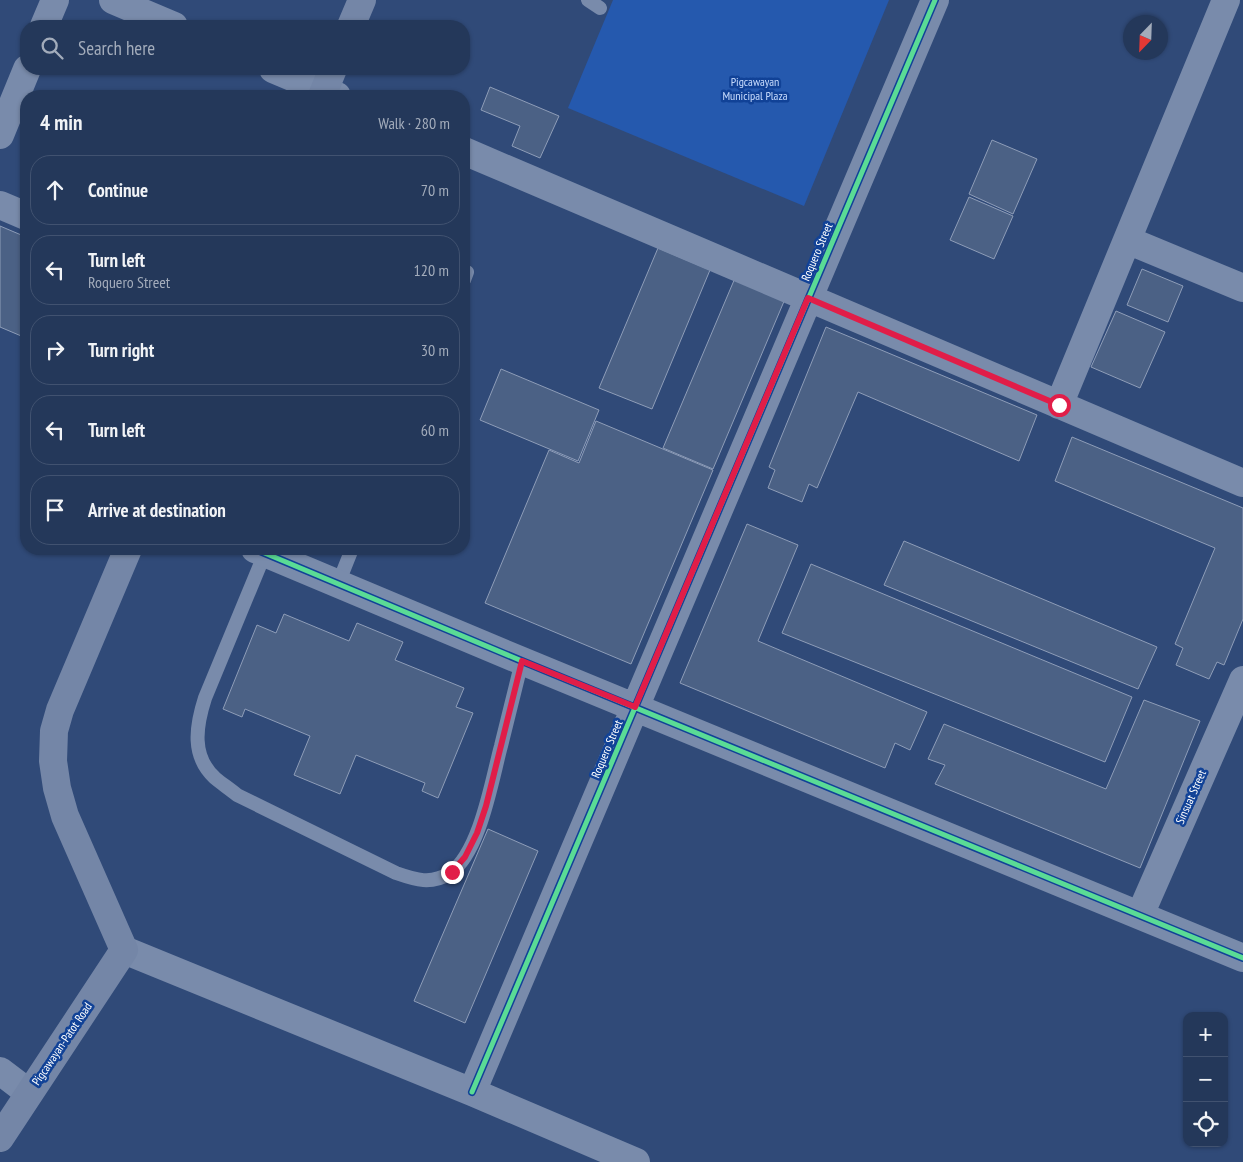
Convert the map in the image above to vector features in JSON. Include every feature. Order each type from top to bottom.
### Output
[{"type":"main road","points":[[354,20],[362,0]]},
{"type":"main road","points":[[124,950],[66,816],[57,788],[53,761],[54,731],[60,710],[125,555]]},
{"type":"main road","name":"Pigcawayan-Patot Road","points":[[0,1138],[124,950]]},
{"type":"street","points":[[47,20],[55,0]]},
{"type":"street","points":[[113,0],[160,20]]},
{"type":"street","name":"Roquero Street","points":[[472,1092],[935,0]]},
{"type":"street","points":[[1059,405],[1226,0]]},
{"type":"street","points":[[0,135],[25,75]]},
{"type":"street","points":[[291,75],[329,88]]},
{"type":"street","points":[[470,153],[1243,483]]},
{"type":"street","points":[[0,205],[20,213]]},
{"type":"street","points":[[1127,240],[1243,288]]},
{"type":"street","points":[[269,555],[1243,958]]},
{"type":"street","name":"Sinsuat Street","points":[[1140,915],[1243,680]]},
{"type":"street","points":[[124,950],[472,1092],[636,1162]]},
{"type":"street","points":[[0,1070],[29,1093]]},
{"type":"lane","points":[[588,0],[600,8]]},
{"type":"lane","points":[[259,555],[199,716],[196,738],[202,759],[214,777],[237,795],[396,873],[418,881],[436,880],[452,872],[465,857],[477,833],[486,806],[522,661]]},
{"type":"lane","points":[[338,584],[350,555]]},
{"type":"green space","name":"Pigcawayan Municipal Plaza","points":[[613,0],[889,0],[804,206],[568,108]]},
{"type":"building","points":[[490,87],[559,116],[540,158],[512,146],[520,126],[481,110]]},
{"type":"building","points":[[992,140],[1037,159],[1013,214],[969,194]]},
{"type":"building","points":[[969,197],[1013,216],[994,259],[950,240]]},
{"type":"building","points":[[0,226],[20,234],[20,335],[0,327]]},
{"type":"building","points":[[658,248],[710,270],[652,409],[599,388]]},
{"type":"building","points":[[1142,269],[1183,286],[1168,322],[1127,305]]},
{"type":"building","points":[[735,278],[785,299],[713,469],[663,448]]},
{"type":"building","points":[[1116,311],[1165,332],[1140,388],[1091,367]]},
{"type":"building","points":[[826,327],[1037,415],[1019,461],[858,392],[817,488],[809,484],[802,502],[768,488],[775,470],[769,467]]},
{"type":"building","points":[[501,369],[599,410],[578,461],[480,420]]},
{"type":"building","points":[[596,421],[713,470],[631,664],[485,603],[549,450],[579,463]]},
{"type":"building","points":[[1072,437],[1243,508],[1243,619],[1224,665],[1217,662],[1209,679],[1176,665],[1183,648],[1175,644],[1215,548],[1055,481]]},
{"type":"building","points":[[747,524],[798,545],[758,641],[927,712],[910,750],[895,743],[885,768],[680,683]]},
{"type":"building","points":[[904,541],[1157,647],[1138,689],[884,585]]},
{"type":"building","points":[[811,564],[1132,697],[1105,762],[782,633]]},
{"type":"building","points":[[284,614],[349,641],[357,623],[403,642],[395,660],[464,688],[456,707],[473,713],[438,798],[422,791],[425,783],[356,755],[340,794],[294,775],[310,736],[245,709],[242,717],[223,709],[257,625],[276,633]]},
{"type":"building","points":[[1144,700],[1200,721],[1140,868],[935,784],[945,765],[928,759],[944,724],[1106,789]]},
{"type":"building","points":[[488,829],[538,851],[465,1023],[414,1001]]},
{"type":"cycle path","points":[[472,1092],[935,0]]},
{"type":"cycle path","points":[[269,555],[1243,958]]},
{"type":"route","points":[[452,872],[465,857],[477,833],[486,806],[522,661],[635,707],[808,298],[1059,405]]}]
